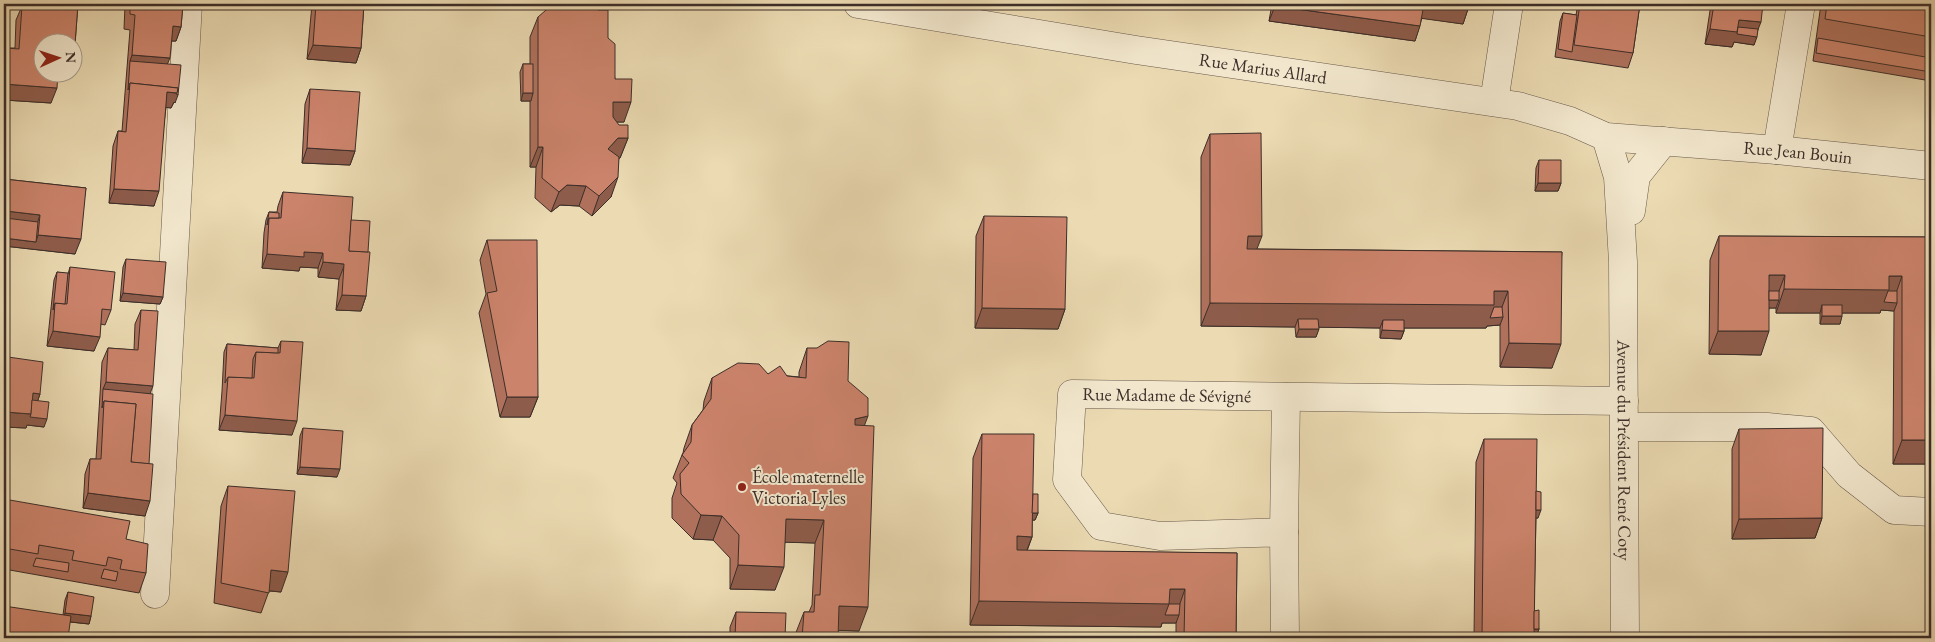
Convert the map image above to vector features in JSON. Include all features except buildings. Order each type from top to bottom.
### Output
[{"type":"street","points":[[155,594],[188,4]]},
{"type":"street","name":"Rue Marius Allard","points":[[858,4],[1136,50],[1518,106],[1570,121],[1606,137],[1664,141]]},
{"type":"street","points":[[1494,102],[1509,4]]},
{"type":"street","points":[[1777,150],[1785,111],[1801,4]]},
{"type":"street","points":[[1606,137],[1618,177],[1623,262]]},
{"type":"street","points":[[1623,262],[1636,176],[1664,141]]},
{"type":"street","name":"Rue Jean Bouin","points":[[1664,141],[1777,150],[1931,166]]},
{"type":"street","name":"Avenue du Président René Coty","points":[[1623,262],[1626,638]]},
{"type":"street","name":"Rue Madame de Sévigné","points":[[1284,532],[1160,536],[1101,526],[1067,480],[1072,394],[1286,397],[1624,414],[1811,431],[1849,475],[1894,510],[1931,512]]},
{"type":"street","points":[[1285,638],[1286,397]]},
{"type":"place","name":"École maternelle Victoria Lyles","points":[[742,487]]}]
